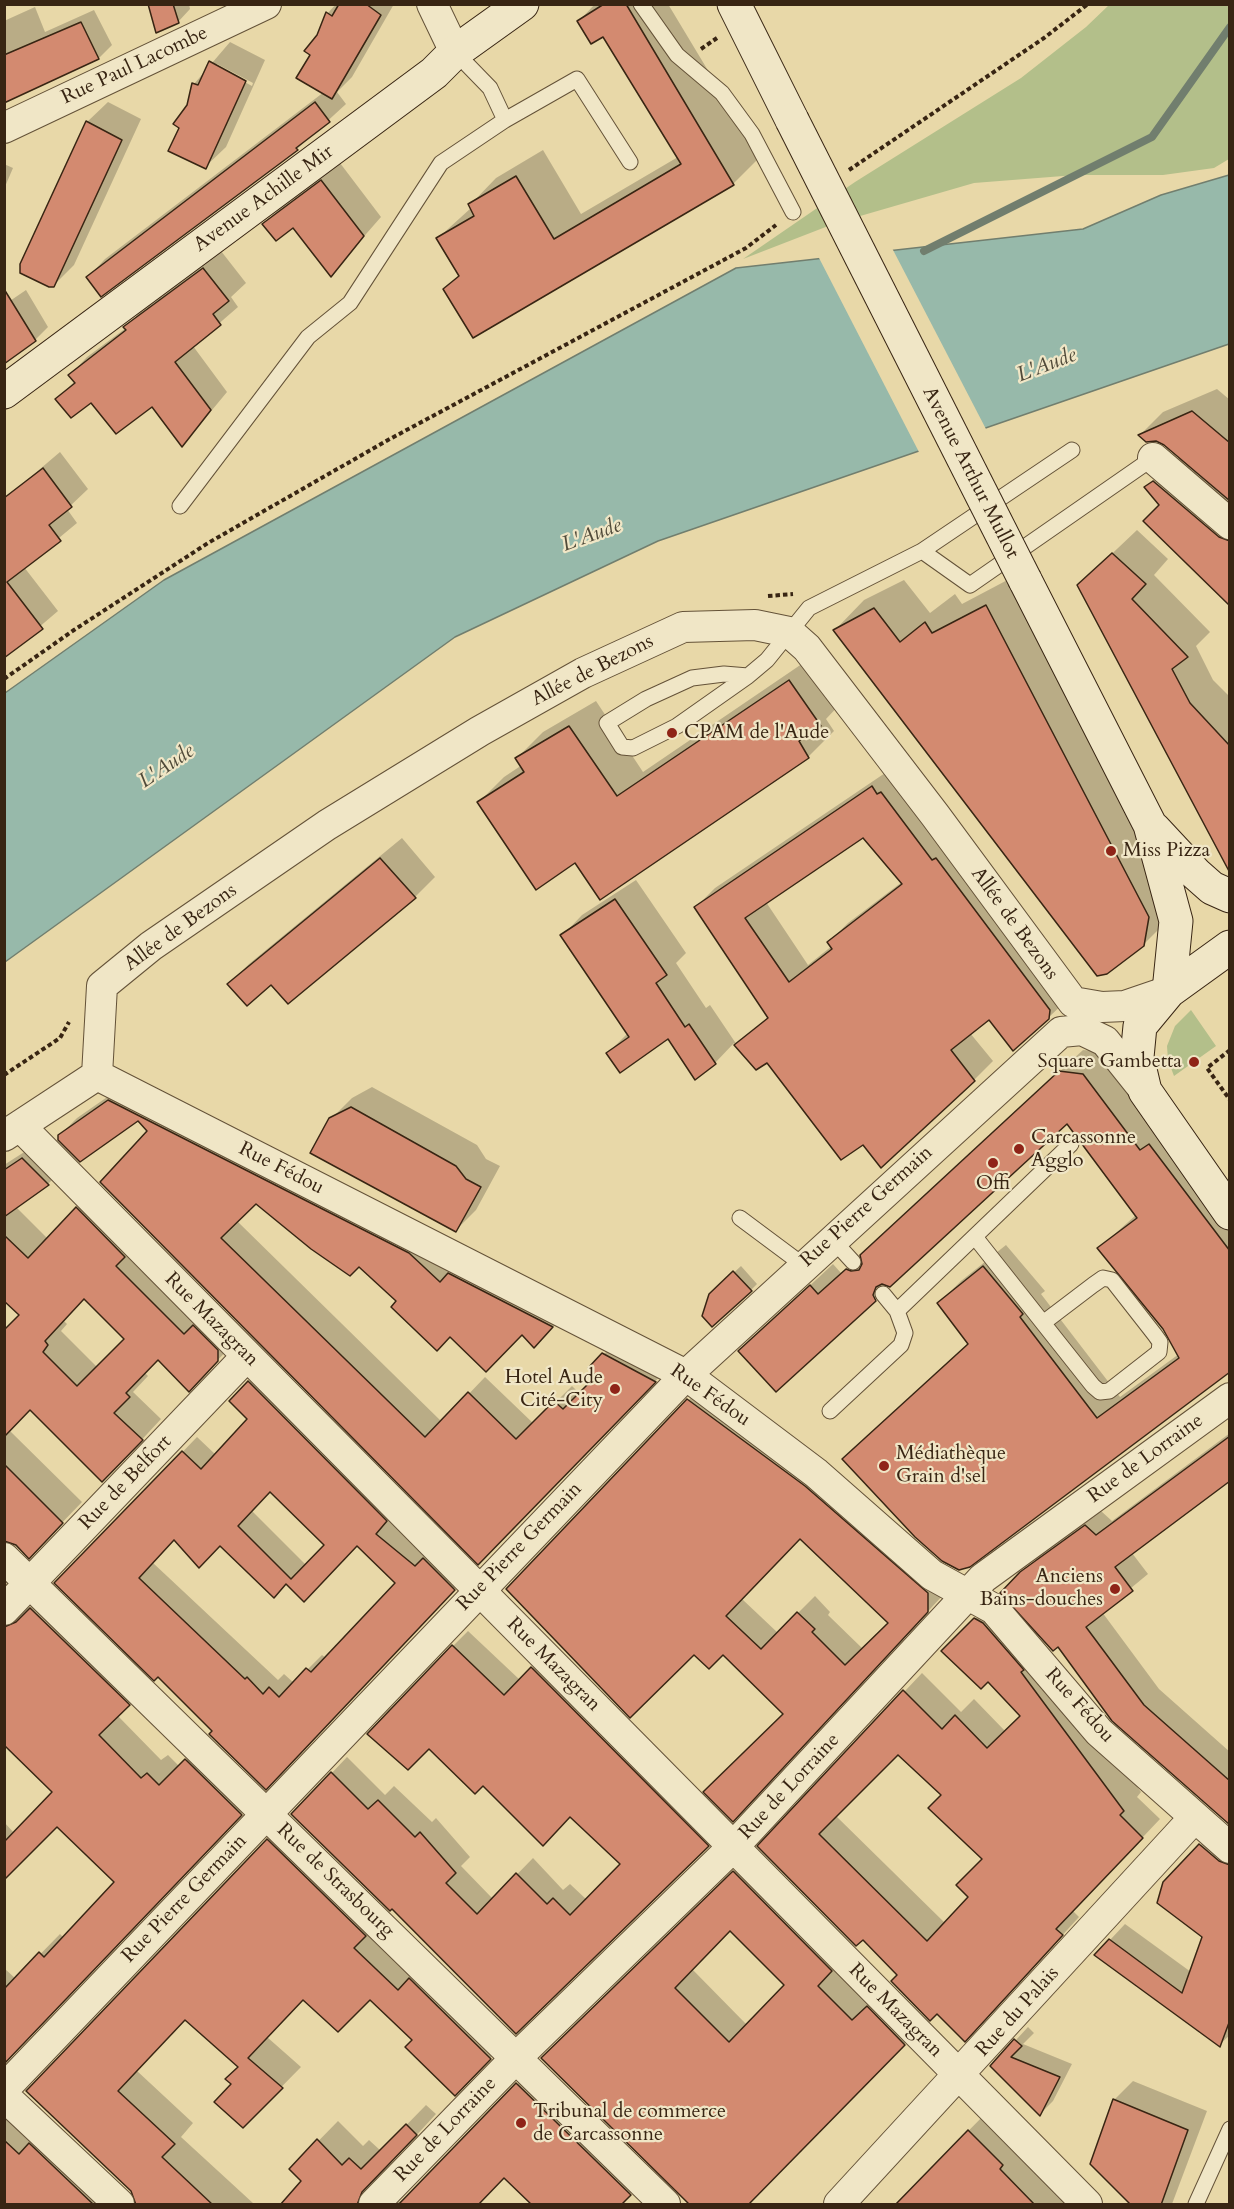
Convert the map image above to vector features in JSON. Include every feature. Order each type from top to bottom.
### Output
[{"type":"main road","name":"Avenue Achille Mir","points":[[4,392],[434,74],[455,52],[522,4]]},
{"type":"main road","name":"Avenue Arthur Mullot","points":[[734,4],[748,20],[792,120],[1150,825],[1176,921],[1169,991]]},
{"type":"main road","name":"Avenue Arthur Mullot","points":[[1150,825],[1195,873],[1212,888],[1230,896]]},
{"type":"main road","points":[[1230,947],[1169,991],[1140,1026],[1137,1057],[1145,1091],[1230,1213]]},
{"type":"street","name":"Rue Paul Lacombe","points":[[4,128],[266,4]]},
{"type":"street","points":[[432,4],[455,52]]},
{"type":"street","points":[[1153,458],[1230,524]]},
{"type":"street","name":"Allée de Bezons","points":[[97,1075],[102,986],[151,946],[336,819],[480,731],[583,672],[683,627],[755,625],[789,632],[807,648],[935,814],[1073,1002]]},
{"type":"street","points":[[1073,1002],[1102,1007],[1125,1006],[1169,991]]},
{"type":"street","name":"Rue Pierre Germain","points":[[4,2089],[478,1589],[686,1375],[803,1265],[1061,1032],[1070,1017],[1073,1002]]},
{"type":"street","points":[[1061,1032],[1082,1030],[1105,1041],[1145,1091]]},
{"type":"street","points":[[12,1131],[97,1075]]},
{"type":"street","name":"Rue Fédou","points":[[97,1075],[686,1375],[816,1473],[932,1575],[994,1609],[1099,1732],[1230,1848]]},
{"type":"street","name":"Rue Mazagran","points":[[12,1131],[247,1356],[1087,2205]]},
{"type":"street","name":"Rue de Belfort","points":[[4,1610],[247,1356]]},
{"type":"street","name":"Rue de Lorraine","points":[[374,2205],[516,2058],[733,1847],[970,1595],[983,1578],[1230,1398]]},
{"type":"street","name":"Rue de Strasbourg","points":[[4,1557],[665,2205]]},
{"type":"street","name":"Rue du Palais","points":[[839,2205],[1196,1817]]},
{"type":"street","points":[[4,2096],[119,2205]]},
{"type":"lane","points":[[641,4],[677,55],[722,93],[752,134],[793,212]]},
{"type":"lane","points":[[455,52],[490,88],[505,120]]},
{"type":"lane","points":[[180,506],[308,337],[350,303],[441,164],[505,120],[577,79],[630,162]]},
{"type":"lane","points":[[748,676],[724,674],[692,678],[646,699],[607,723],[622,747],[633,748],[677,726],[748,676],[767,660],[809,608],[922,551],[1072,450]]},
{"type":"lane","points":[[922,551],[970,585],[1153,458]]},
{"type":"lane","points":[[897,1311],[1071,1144]]},
{"type":"lane","points":[[740,1218],[803,1265]]},
{"type":"lane","points":[[975,1237],[1043,1323],[1100,1392],[1109,1391],[1159,1352],[1160,1342],[1112,1280],[1103,1278],[1043,1323]]},
{"type":"lane","points":[[832,1239],[853,1262]]},
{"type":"lane","points":[[831,1411],[901,1345],[905,1333],[897,1311],[883,1294]]},
{"type":"lane","points":[[1196,2205],[1230,2129]]},
{"type":"path","points":[[847,171],[1044,38],[1088,4]]},
{"type":"path","points":[[4,679],[74,630],[208,543],[388,440],[746,248],[793,212]]},
{"type":"path","points":[[4,1074],[60,1038],[70,1020]]},
{"type":"path","points":[[1230,1050],[1207,1068],[1230,1100]]},
{"type":"green space","points":[[1109,5],[1229,5],[1229,159],[1214,168],[1163,175],[1076,175],[974,183],[836,223],[743,259],[855,182],[1021,78],[1086,27]]},
{"type":"green space","points":[[1191,1010],[1216,1046],[1174,1076],[1168,1060],[1167,1046],[1175,1026]]},
{"type":"water","name":"L'Aude","points":[[1229,175],[1229,344],[658,541],[455,637],[5,962],[5,693],[164,580],[736,268],[1083,229],[1161,195]]},
{"type":"pier","points":[[892,248],[987,431],[920,454],[818,256]]},
{"type":"building","points":[[148,4],[173,4],[179,23],[156,33]]},
{"type":"building","points":[[339,4],[366,4],[381,15],[332,99],[296,78],[310,55],[304,51],[317,35],[326,12],[332,16]]},
{"type":"building","points":[[604,4],[626,4],[734,185],[473,338],[443,289],[459,276],[436,238],[474,216],[468,204],[516,176],[554,239],[681,164],[603,37],[591,44],[577,21]]},
{"type":"building","points":[[81,22],[99,59],[4,103],[4,55]]},
{"type":"building","points":[[209,61],[246,81],[206,169],[168,151],[179,128],[173,124],[187,105],[192,83],[198,85]]},
{"type":"building","points":[[315,102],[330,122],[296,148],[298,150],[101,297],[86,277]]},
{"type":"building","points":[[86,121],[122,140],[54,287],[49,287],[20,273],[20,264]]},
{"type":"building","points":[[321,180],[364,236],[331,277],[293,228],[276,241],[262,224]]},
{"type":"building","points":[[203,268],[229,301],[213,314],[221,325],[175,362],[211,410],[182,447],[152,407],[116,434],[91,403],[71,418],[55,399],[75,383],[68,375],[126,330],[123,327]]},
{"type":"building","points":[[4,289],[36,341],[4,364]]},
{"type":"building","points":[[1192,411],[1230,443],[1230,501],[1164,445],[1156,441],[1146,442],[1138,435]]},
{"type":"building","points":[[43,468],[72,507],[49,525],[61,541],[7,582],[43,629],[4,658],[4,498]]},
{"type":"building","points":[[1153,481],[1219,537],[1230,541],[1230,606],[1143,521],[1159,505],[1144,487]]},
{"type":"building","points":[[1112,553],[1146,584],[1132,599],[1188,657],[1172,669],[1190,703],[1230,746],[1230,873],[1077,585]]},
{"type":"building","points":[[986,605],[1149,917],[1144,946],[1107,974],[1097,976],[833,630],[874,608],[900,642],[925,622],[932,633]]},
{"type":"building","points":[[789,680],[821,726],[799,741],[809,758],[600,900],[575,863],[536,890],[477,802],[524,772],[515,758],[569,726],[617,796]]},
{"type":"building","points":[[872,786],[877,794],[881,792],[932,860],[936,858],[1050,1010],[1049,1019],[1013,1051],[989,1020],[951,1050],[975,1081],[881,1168],[863,1145],[841,1160],[767,1063],[756,1070],[734,1045],[768,1018],[694,907]],"holes":[[[863,838],[902,884],[827,942],[832,949],[789,982],[745,918]]]},
{"type":"building","points":[[380,858],[416,898],[288,1004],[271,985],[247,1006],[227,984]]},
{"type":"building","points":[[615,899],[667,975],[656,983],[685,1027],[689,1024],[716,1064],[695,1080],[668,1039],[620,1073],[606,1053],[629,1037],[560,935]]},
{"type":"building","points":[[1059,1071],[1083,1074],[1140,1150],[1149,1144],[1230,1251],[1230,1372],[970,1567],[959,1570],[942,1561],[915,1537],[842,1459],[968,1344],[937,1303],[983,1266],[1023,1314],[1020,1317],[1097,1418],[1179,1358],[1163,1329],[1097,1248],[1137,1218],[1067,1124],[890,1287],[882,1284],[876,1287],[873,1295],[876,1301],[776,1392],[738,1351],[810,1285],[818,1294],[846,1269],[859,1270],[862,1264],[860,1255]]},
{"type":"building","points":[[108,1100],[409,1253],[440,1282],[448,1273],[553,1327],[534,1348],[522,1335],[486,1372],[450,1337],[437,1351],[391,1307],[396,1301],[359,1267],[350,1276],[311,1249],[256,1204],[221,1238],[425,1437],[468,1392],[516,1439],[554,1401],[563,1409],[596,1376],[588,1368],[602,1353],[656,1382],[478,1565],[100,1182],[147,1131],[138,1121],[80,1162],[58,1140],[58,1135]]},
{"type":"building","points":[[351,1107],[456,1166],[466,1179],[481,1187],[456,1232],[310,1153],[329,1118]]},
{"type":"building","points":[[22,1158],[49,1185],[4,1217],[4,1170]]},
{"type":"building","points":[[76,1207],[125,1257],[116,1266],[184,1334],[193,1325],[218,1350],[218,1361],[189,1392],[158,1360],[126,1393],[130,1397],[114,1413],[143,1440],[102,1482],[30,1410],[4,1437],[4,1330],[19,1315],[4,1301],[4,1235],[28,1258]],"holes":[[[84,1299],[124,1339],[77,1386],[43,1352],[48,1345],[45,1341]]]},
{"type":"building","points":[[733,1271],[752,1291],[712,1327],[702,1316],[709,1294]]},
{"type":"building","points":[[248,1381],[387,1521],[376,1534],[415,1566],[423,1558],[455,1590],[266,1790],[209,1734],[212,1731],[158,1677],[154,1681],[54,1583],[182,1451],[201,1469],[247,1419],[229,1401]],"holes":[[[270,1492],[324,1545],[291,1579],[238,1526]],[[174,1540],[199,1568],[220,1546],[274,1598],[286,1584],[304,1602],[357,1546],[395,1583],[311,1672],[306,1668],[279,1697],[269,1687],[263,1694],[139,1578]]]},
{"type":"building","points":[[687,1399],[805,1486],[928,1593],[928,1612],[733,1822],[703,1792],[783,1714],[723,1655],[709,1669],[694,1655],[630,1718],[506,1589]],"holes":[[[800,1539],[888,1623],[845,1665],[812,1632],[815,1629],[797,1612],[761,1649],[726,1616]]]},
{"type":"building","points":[[1230,1436],[1230,1481],[1115,1567],[1133,1591],[1086,1627],[1144,1705],[1230,1781],[1230,1825],[1112,1721],[1058,1647],[1053,1651],[1000,1593],[1020,1572],[1085,1525],[1096,1535]]},
{"type":"building","points":[[4,1464],[63,1523],[29,1559],[16,1545],[4,1541]]},
{"type":"building","points":[[30,1608],[130,1705],[99,1735],[141,1778],[147,1773],[159,1785],[185,1759],[242,1815],[4,2064],[4,1989],[39,1952],[44,1957],[114,1882],[57,1827],[4,1880],[4,1842],[52,1792],[4,1745],[4,1627],[16,1622]]},
{"type":"building","points":[[974,1618],[983,1623],[1024,1670],[1021,1672],[1124,1811],[1120,1815],[1143,1838],[1056,1929],[1063,1935],[965,2042],[937,2014],[930,2021],[891,1981],[897,1975],[863,1940],[856,1946],[757,1846],[903,1690],[942,1729],[955,1715],[987,1748],[1020,1716],[988,1682],[981,1689],[941,1651]],"holes":[[[898,1755],[941,1795],[928,1808],[982,1859],[956,1885],[968,1897],[927,1941],[819,1834]]]},
{"type":"building","points":[[452,1645],[504,1695],[531,1667],[709,1846],[516,2034],[392,1909],[390,1911],[291,1814],[331,1772],[368,1809],[378,1800],[415,1837],[420,1832],[456,1873],[446,1883],[477,1914],[516,1873],[547,1904],[553,1898],[570,1915],[620,1864],[570,1817],[543,1846],[483,1786],[475,1794],[429,1749],[408,1770],[367,1734]]},
{"type":"building","points":[[267,1839],[366,1936],[354,1948],[398,1990],[409,1978],[491,2059],[455,2096],[405,2047],[412,2040],[370,2000],[338,2032],[303,2000],[248,2058],[283,2088],[243,2128],[214,2102],[231,2084],[225,2079],[238,2067],[185,2020],[118,2091],[175,2144],[162,2157],[213,2205],[136,2205],[131,2191],[26,2091]]},
{"type":"building","points":[[1199,1844],[1219,1861],[1230,1865],[1230,2020],[1220,2047],[1094,1955],[1109,1939],[1182,1993],[1202,1937],[1157,1903],[1163,1882]]},
{"type":"building","points":[[733,1871],[832,1971],[818,1986],[852,2020],[867,2006],[905,2045],[748,2205],[690,2205],[541,2058]],"holes":[[[730,1931],[784,1985],[729,2042],[675,1988]]]},
{"type":"building","points":[[1014,2039],[1022,2046],[1011,2057],[1060,2077],[1040,2116],[990,2066]]},
{"type":"building","points":[[516,2083],[631,2195],[621,2205],[532,2205],[504,2178],[478,2205],[398,2205]]},
{"type":"building","points":[[1113,2099],[1188,2130],[1161,2205],[1131,2205],[1090,2164]]},
{"type":"building","points":[[406,2124],[417,2135],[362,2192],[357,2205],[280,2205],[301,2181],[289,2169],[317,2139],[342,2165],[349,2158],[361,2169]]},
{"type":"building","points":[[968,2130],[1003,2165],[1000,2169],[1035,2205],[895,2205]]},
{"type":"building","points":[[4,2140],[19,2154],[29,2143],[94,2205],[4,2205]]},
{"type":"waterway","points":[[924,251],[1152,137],[1230,27]]},
{"type":"place","name":"CPAM de l'Aude","points":[[672,733]]},
{"type":"place","name":"Miss Pizza","points":[[1111,851]]},
{"type":"place","name":"Square Gambetta","points":[[1194,1062]]},
{"type":"place","name":"Carcassonne Agglo","points":[[1019,1149]]},
{"type":"place","name":"Offi","points":[[993,1163]]},
{"type":"place","name":"Hotel Aude Cité-City","points":[[615,1389]]},
{"type":"place","name":"Médiathèque Grain d'sel","points":[[884,1466]]},
{"type":"place","name":"Anciens Bains-douches","points":[[1115,1589]]},
{"type":"place","name":"Tribunal de commerce de Carcassonne","points":[[521,2123]]}]
